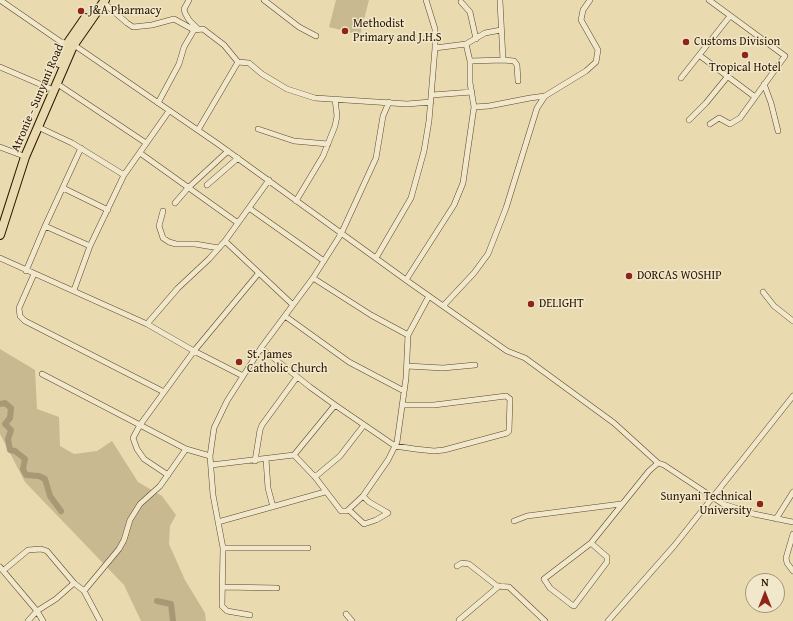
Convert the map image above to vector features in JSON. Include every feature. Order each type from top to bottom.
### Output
[{"type":"highway","name":"Atronie - Sunyani Road","points":[[0,235],[25,157],[70,45],[102,1]]},
{"type":"highway","points":[[0,218],[21,155],[53,86]]},
{"type":"street","points":[[0,0],[61,42],[78,47],[238,158],[341,234],[444,305],[507,351],[525,358],[614,423],[658,463],[664,465],[712,497],[738,509],[793,522]]},
{"type":"street","points":[[190,0],[184,9],[189,20],[196,29]]},
{"type":"street","points":[[264,0],[299,27],[316,36]]},
{"type":"street","points":[[376,258],[406,209],[412,194],[424,151],[432,95],[436,48],[435,29],[426,0]]},
{"type":"street","points":[[474,106],[489,106],[545,96],[586,71],[596,62],[599,56],[598,50],[581,20],[583,10],[590,0]]},
{"type":"street","points":[[709,0],[785,56],[740,118],[734,123],[730,124],[719,118],[710,124]]},
{"type":"street","points":[[102,1],[127,24],[134,27],[174,18],[196,29],[203,29],[221,42],[238,62],[249,63],[262,74],[287,89],[316,98],[407,104],[431,102]]},
{"type":"street","points":[[500,1],[503,60]]},
{"type":"street","points":[[461,2],[470,12],[476,39]]},
{"type":"street","points":[[681,78],[730,16]]},
{"type":"street","points":[[158,103],[179,64],[184,47],[196,29]]},
{"type":"street","points":[[436,48],[466,44],[485,33],[501,30]]},
{"type":"street","points":[[406,280],[454,205],[460,192],[466,164],[474,106],[470,61],[466,44]]},
{"type":"street","points":[[699,55],[755,97]]},
{"type":"street","points":[[470,61],[503,60],[516,62],[518,81]]},
{"type":"street","points":[[198,130],[238,62]]},
{"type":"street","points":[[0,67],[53,86],[146,143]]},
{"type":"street","points":[[689,120],[706,103],[728,76]]},
{"type":"street","points":[[764,84],[771,103],[778,131]]},
{"type":"street","points":[[432,95],[472,92]]},
{"type":"street","points":[[444,305],[474,274],[488,254],[506,208],[533,118],[545,96]]},
{"type":"street","points":[[296,201],[309,182],[328,144],[337,121],[335,99]]},
{"type":"street","points":[[250,615],[223,608],[223,548],[213,495],[210,456],[212,438],[219,415],[243,376],[261,348],[313,278],[341,234],[376,158],[383,116],[389,102]]},
{"type":"street","points":[[74,290],[90,246],[124,174],[169,111]]},
{"type":"street","points":[[38,127],[81,148],[124,174]]},
{"type":"street","points":[[258,129],[294,141],[328,144]]},
{"type":"street","points":[[0,147],[21,155]]},
{"type":"street","points":[[26,271],[81,148]]},
{"type":"street","points":[[175,203],[188,188],[228,151]]},
{"type":"street","points":[[140,153],[238,223]]},
{"type":"street","points":[[207,185],[238,158]]},
{"type":"street","points":[[147,324],[178,288],[225,241],[269,180]]},
{"type":"street","points":[[63,188],[108,210]]},
{"type":"street","points":[[249,208],[324,261]]},
{"type":"street","points":[[163,210],[159,226],[163,238],[176,244],[195,244],[219,248]]},
{"type":"street","points":[[45,226],[90,246]]},
{"type":"street","points":[[225,241],[258,274],[293,305]]},
{"type":"street","points":[[0,258],[26,271],[74,290],[147,324],[194,351],[243,376]]},
{"type":"street","points":[[34,274],[19,308],[20,316],[25,321],[164,392]]},
{"type":"street","points":[[168,475],[144,459],[137,449],[133,438],[140,425],[194,351],[258,274]]},
{"type":"street","points":[[313,278],[371,315],[408,336]]},
{"type":"street","points":[[763,292],[774,306],[793,321]]},
{"type":"street","points":[[294,455],[315,477],[341,511],[349,510],[363,496],[380,473],[397,440],[407,366],[408,336],[429,296]]},
{"type":"street","points":[[285,316],[350,362],[404,391]]},
{"type":"street","points":[[261,348],[297,377],[395,446],[425,451],[444,450],[507,433],[508,431],[510,399],[506,396],[434,405],[402,405]]},
{"type":"street","points":[[407,366],[443,368],[475,365]]},
{"type":"street","points":[[42,374],[186,449],[210,456]]},
{"type":"street","points":[[255,461],[262,425],[297,377]]},
{"type":"street","points":[[608,621],[674,546],[793,396]]},
{"type":"street","points":[[211,465],[255,461],[294,455],[335,404]]},
{"type":"street","points":[[315,477],[340,456],[364,425]]},
{"type":"street","points":[[84,591],[119,549],[124,540],[130,520],[140,504],[160,486],[186,449]]},
{"type":"street","points":[[266,459],[268,488],[273,507]]},
{"type":"street","points":[[591,543],[607,558],[607,562],[574,606],[550,588],[544,578],[591,543],[621,504],[658,463]]},
{"type":"street","points":[[218,522],[326,492]]},
{"type":"street","points":[[776,519],[793,492]]},
{"type":"street","points":[[349,510],[364,524],[376,520],[388,513],[369,502],[363,496]]},
{"type":"street","points":[[514,521],[534,515],[621,504]]},
{"type":"street","points":[[793,534],[786,558],[787,563],[793,571]]},
{"type":"street","points":[[223,548],[308,548]]},
{"type":"street","points":[[43,621],[37,611],[2,569],[28,550],[41,549],[46,551],[84,591],[100,621]]},
{"type":"street","points":[[457,566],[465,563],[473,566],[499,586],[509,586],[543,620]]},
{"type":"street","points":[[28,621],[37,611],[56,599],[74,582]]},
{"type":"street","points":[[223,586],[277,588]]},
{"type":"street","points":[[459,620],[499,586]]},
{"type":"street","points":[[346,614],[352,621]]},
{"type":"shaded area","points":[[336,0],[369,0],[360,35],[329,27]]},
{"type":"shaded area","points":[[0,349],[35,370],[37,409],[59,417],[60,446],[74,454],[97,451],[112,441],[138,482],[162,496],[176,515],[170,526],[169,544],[185,580],[205,613],[206,621],[141,621],[124,585],[25,482],[0,434]]},
{"type":"waterway","points":[[0,404],[5,403],[11,408],[10,418],[5,424],[11,430],[8,439],[10,450],[15,451],[25,459],[23,469],[26,475],[39,476],[45,479],[50,496],[61,511]]},
{"type":"waterway","points":[[157,601],[171,604],[173,621]]},
{"type":"place","name":"J&A Pharmacy","points":[[81,11]]},
{"type":"place","name":"Methodist Primary and J.H.S","points":[[345,31]]},
{"type":"place","name":"Customs Division","points":[[686,42]]},
{"type":"place","name":"Tropical Hotel","points":[[745,55]]},
{"type":"place","name":"DORCAS WOSHIP","points":[[629,276]]},
{"type":"place","name":"DELIGHT","points":[[531,304]]},
{"type":"place","name":"St. James Catholic Church","points":[[239,362]]},
{"type":"place","name":"Sunyani Technical University","points":[[760,504]]}]
